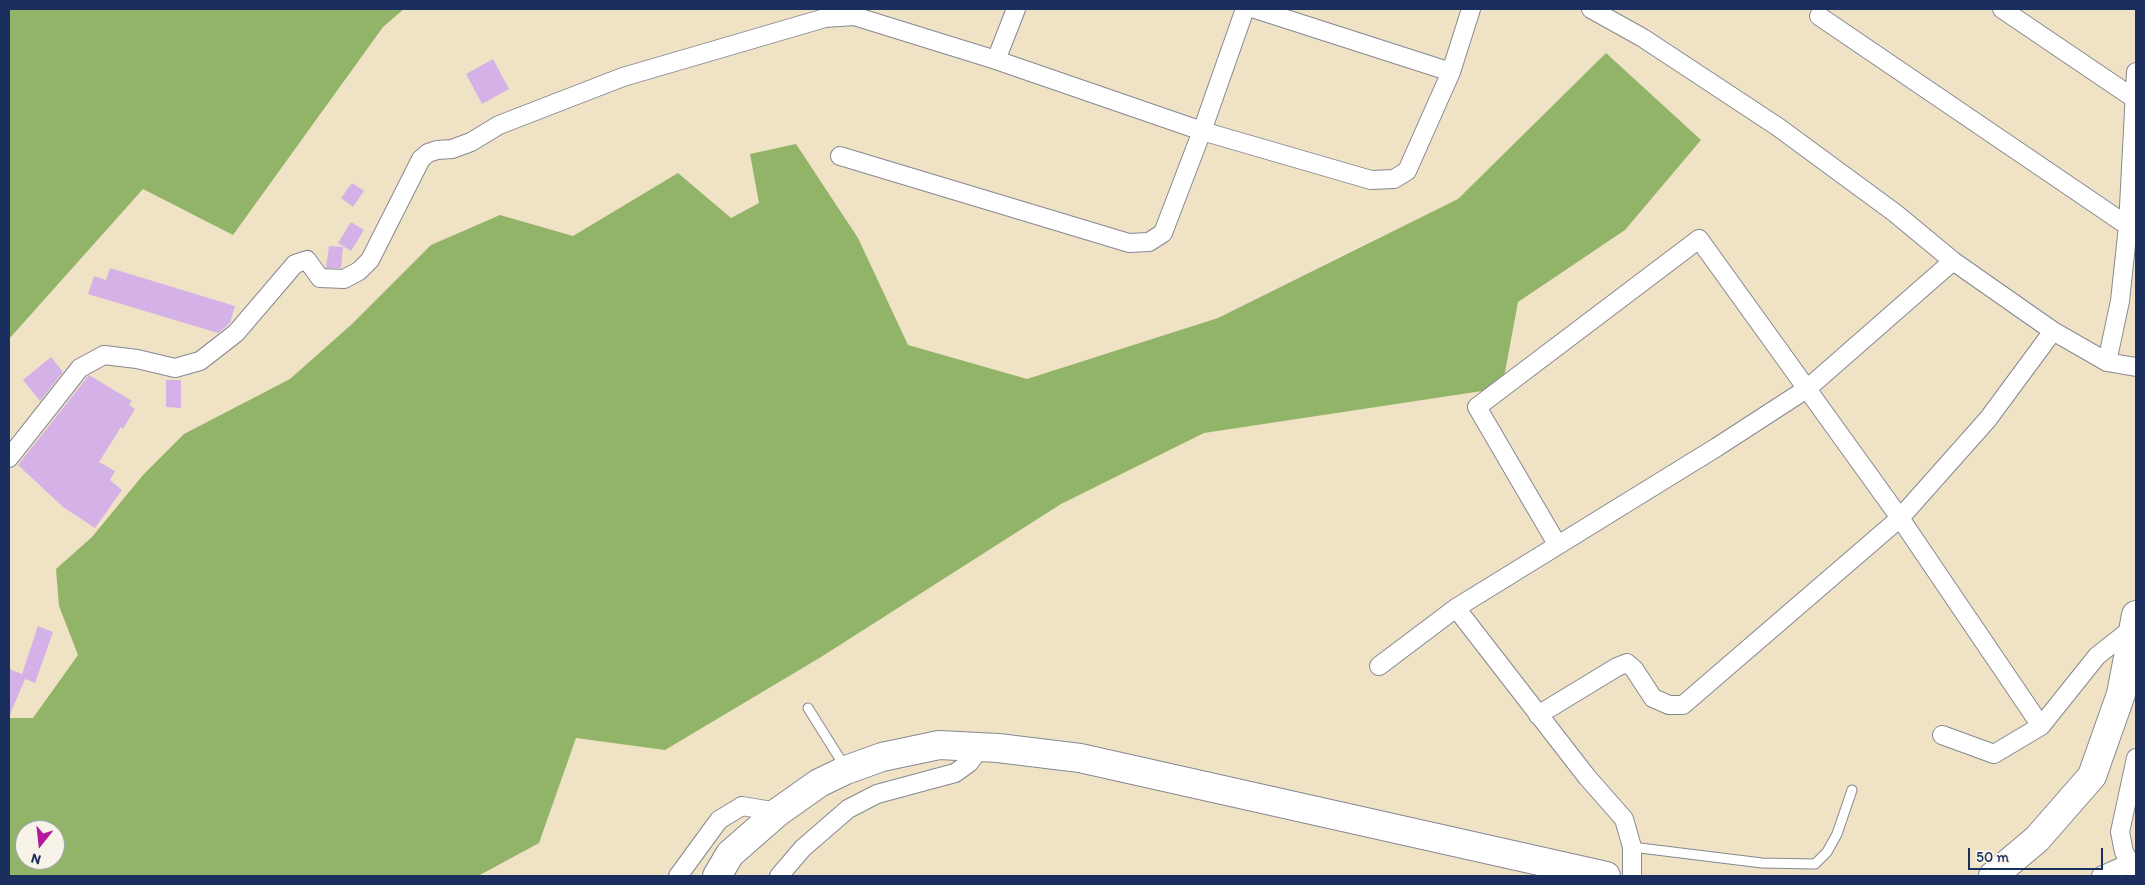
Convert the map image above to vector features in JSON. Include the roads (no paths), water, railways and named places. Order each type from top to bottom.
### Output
[{"type":"highway","points":[[1993,876],[2036,838],[2092,776],[2121,694],[2135,631]]},
{"type":"highway","points":[[717,876],[730,854],[778,812],[819,783],[846,770],[882,757],[939,745],[981,747],[1080,758],[1606,876]]},
{"type":"street","points":[[996,60],[1016,9]]},
{"type":"street","points":[[840,156],[1129,243],[1149,242],[1163,233],[1202,131],[1245,9]]},
{"type":"street","points":[[1254,9],[1451,72]]},
{"type":"street","points":[[9,458],[80,368],[104,356],[137,359],[176,368],[200,361],[236,333],[294,264],[307,260],[320,278],[344,279],[358,271],[370,260],[422,159],[437,150],[452,149],[471,142],[500,125],[623,77],[825,18],[854,16],[996,60],[1202,131],[1371,180],[1394,179],[1407,171],[1451,72],[1471,9]]},
{"type":"street","points":[[1591,9],[1643,38],[1778,127],[1895,213],[1953,261],[2052,331],[2107,362],[2136,367]]},
{"type":"street","points":[[2002,9],[2135,99]]},
{"type":"street","points":[[1818,16],[2128,226]]},
{"type":"street","points":[[2107,362],[2120,301],[2128,226],[2136,72]]},
{"type":"street","points":[[1556,544],[1477,407],[1699,239],[1900,518],[2041,726]]},
{"type":"street","points":[[1379,666],[1456,608],[1556,544],[1717,447],[1808,388],[1953,261]]},
{"type":"street","points":[[1538,714],[1617,666],[1627,663],[1634,669],[1653,698],[1669,705],[1683,705],[1900,518],[1988,419],[2052,331]]},
{"type":"street","points":[[1456,608],[1538,714],[1624,819],[1632,847],[1632,876]]},
{"type":"street","points":[[1942,735],[1994,754],[2041,726],[2097,656],[2135,631]]},
{"type":"street","points":[[779,876],[803,848],[848,809],[877,794],[955,774],[969,763],[981,747]]},
{"type":"street","points":[[2101,876],[2133,868],[2124,852],[2120,832],[2136,758]]},
{"type":"street","points":[[678,876],[718,820],[742,806],[778,812]]},
{"type":"lane","points":[[808,708],[846,770]]},
{"type":"lane","points":[[1632,847],[1762,863],[1815,864],[1827,852],[1837,834],[1852,790]]}]
